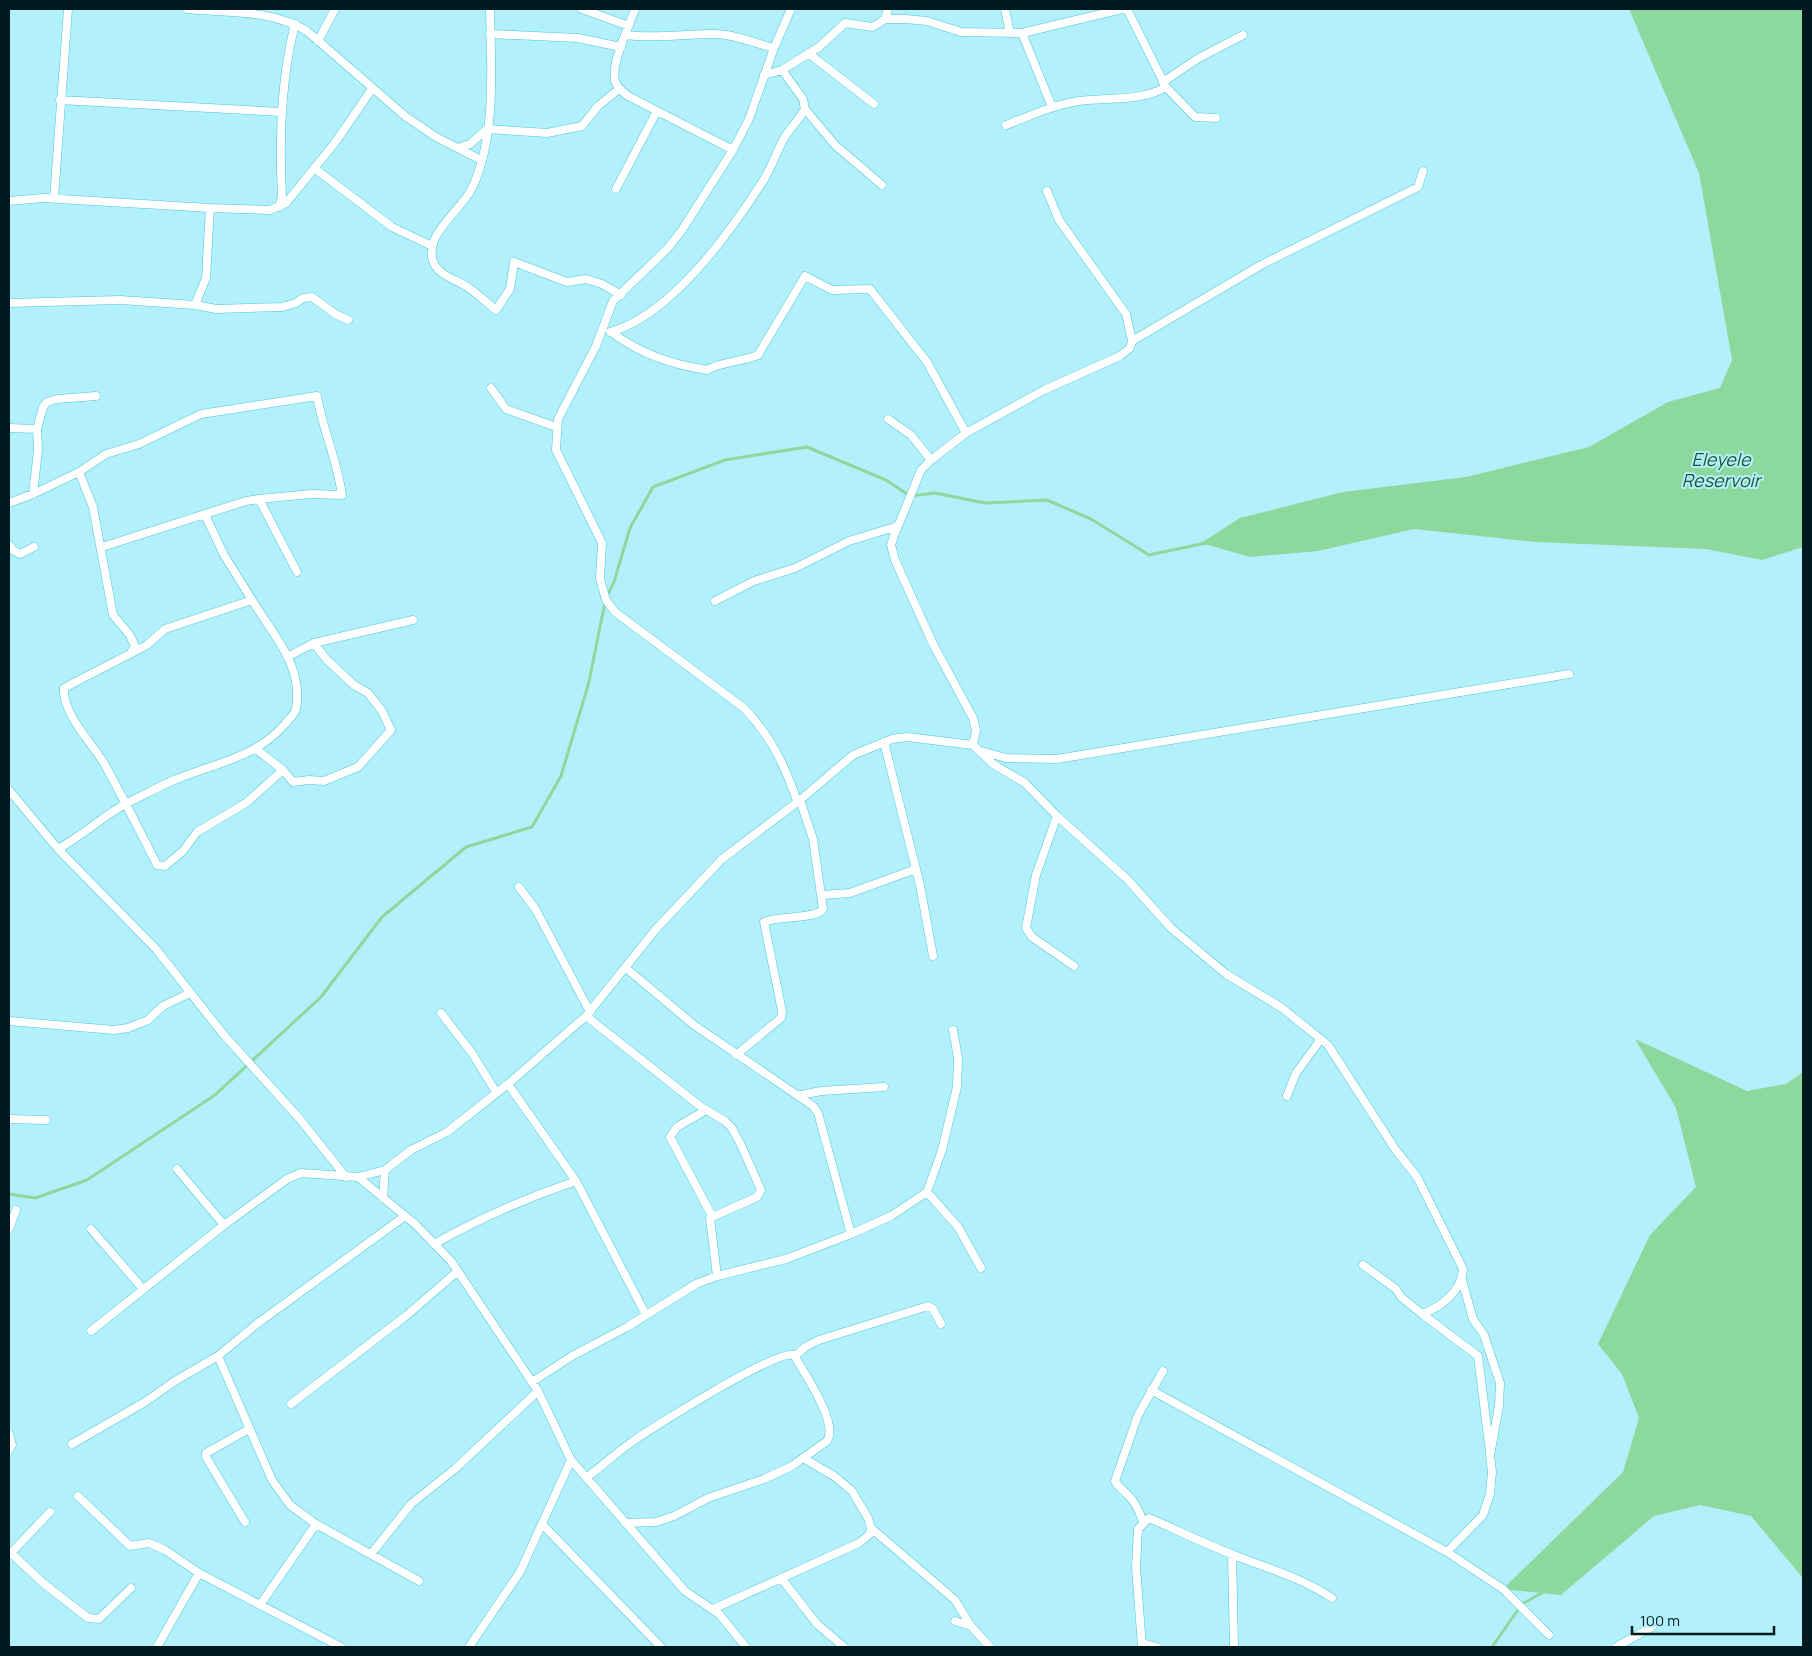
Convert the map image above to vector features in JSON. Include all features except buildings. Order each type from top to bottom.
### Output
[{"type":"street","points":[[54,198],[68,9]]},
{"type":"street","points":[[187,9],[258,11],[295,24],[318,41],[372,89],[436,138],[481,160]]},
{"type":"street","points":[[318,41],[334,9]]},
{"type":"street","points":[[490,9],[491,74],[487,128],[481,160],[471,190],[441,230],[432,246],[433,260],[437,268],[468,287],[496,310],[510,289],[514,262],[567,282],[586,279],[602,284],[621,295]]},
{"type":"street","points":[[582,9],[629,26]]},
{"type":"street","points":[[635,9],[621,47],[615,74],[615,82],[619,89],[733,150]]},
{"type":"street","points":[[736,1055],[781,1018],[782,1011],[764,922],[820,913],[823,909],[813,839],[799,801],[776,749],[761,726],[744,708],[615,612],[606,600],[600,579],[602,543],[556,450],[556,427],[558,419],[600,334],[613,301],[667,249],[682,230],[733,150],[749,119],[774,48],[791,9]]},
{"type":"street","points":[[764,75],[782,70],[819,47],[846,23],[873,28],[885,19],[888,9]]},
{"type":"street","points":[[1006,9],[1010,33]]},
{"type":"street","points":[[885,19],[927,22],[961,32],[1022,33],[1122,9]]},
{"type":"street","points":[[1127,9],[1165,84],[1195,117],[1216,118]]},
{"type":"street","points":[[279,208],[282,196],[282,112],[289,47],[295,24]]},
{"type":"street","points":[[1022,33],[1052,107]]},
{"type":"street","points":[[490,34],[578,38],[621,47]]},
{"type":"street","points":[[625,35],[649,38],[682,34],[715,34],[774,48]]},
{"type":"street","points":[[1006,125],[1052,107],[1079,101],[1149,95],[1197,59],[1243,35]]},
{"type":"street","points":[[808,53],[874,104]]},
{"type":"street","points":[[782,70],[803,99],[805,109],[835,145],[882,185]]},
{"type":"street","points":[[9,201],[54,198],[210,208],[270,210],[279,208],[286,203],[314,168],[372,89]]},
{"type":"street","points":[[458,148],[470,144],[487,128],[547,132],[582,126],[598,106],[619,89]]},
{"type":"street","points":[[60,100],[282,112]]},
{"type":"street","points":[[600,334],[629,326],[680,287],[699,267],[737,219],[764,180],[784,138],[805,109]]},
{"type":"street","points":[[616,189],[658,111]]},
{"type":"street","points":[[314,168],[392,227],[432,246]]},
{"type":"street","points":[[1132,341],[1261,265],[1418,187],[1423,171]]},
{"type":"street","points":[[973,745],[976,731],[973,718],[933,644],[894,560],[891,545],[921,470],[931,460],[966,433],[1044,390],[1120,356],[1130,348],[1132,341],[1126,314],[1059,220],[1047,191]]},
{"type":"street","points":[[195,305],[206,278],[210,208]]},
{"type":"street","points":[[611,332],[640,352],[664,362],[707,370],[718,364],[758,355],[805,276],[832,290],[870,289],[927,362],[966,433]]},
{"type":"street","points":[[9,303],[120,300],[195,305],[216,309],[282,307],[312,297],[335,314],[348,320]]},
{"type":"street","points":[[491,388],[506,409],[556,427]]},
{"type":"street","points":[[33,494],[39,444],[37,430],[43,407],[47,402],[96,396]]},
{"type":"street","points":[[9,503],[79,472],[106,454],[139,444],[201,414],[316,396],[322,423],[334,454],[342,494],[311,494],[246,501],[102,547]]},
{"type":"street","points":[[888,419],[911,435],[931,460]]},
{"type":"street","points":[[9,428],[37,430]]},
{"type":"street","points":[[79,472],[93,508],[102,547],[113,615],[129,634],[135,646],[130,655]]},
{"type":"street","points":[[260,500],[296,572]]},
{"type":"street","points":[[58,849],[125,805],[172,781],[208,767],[230,762],[256,749],[280,730],[296,711],[297,682],[287,657],[273,629],[224,555],[205,515]]},
{"type":"street","points":[[715,601],[754,581],[796,568],[849,541],[898,526]]},
{"type":"street","points":[[9,544],[20,554],[34,547]]},
{"type":"street","points":[[252,600],[165,629],[147,645],[130,655],[64,688],[63,694],[69,709],[89,744],[104,763],[157,865],[164,866],[183,851],[197,832],[246,803],[283,770]]},
{"type":"street","points":[[287,657],[314,643],[413,620]]},
{"type":"street","points":[[256,749],[283,770],[293,782],[324,781],[358,767],[391,730],[382,711],[368,693],[354,685],[326,659],[314,643]]},
{"type":"street","points":[[979,751],[1006,758],[1057,759],[1569,674]]},
{"type":"street","points":[[91,1331],[143,1288],[286,1179],[301,1173],[358,1177],[385,1170],[411,1150],[447,1132],[508,1084],[588,1014],[656,929],[722,859],[799,801],[848,758],[884,742],[907,737],[973,745],[993,764],[1025,783],[1057,816],[1128,879],[1171,928],[1226,974],[1282,1008],[1321,1039],[1334,1053],[1395,1149],[1417,1177],[1462,1269],[1462,1280],[1473,1319],[1484,1335],[1500,1383],[1500,1406],[1490,1455]]},
{"type":"street","points":[[884,742],[916,869],[934,956]]},
{"type":"street","points":[[9,790],[58,849],[156,949],[190,993],[299,1118],[346,1177]]},
{"type":"street","points":[[1057,816],[1036,875],[1026,928],[1032,937],[1074,966]]},
{"type":"street","points":[[822,896],[850,892],[916,869]]},
{"type":"street","points":[[519,887],[539,917],[588,1014],[706,1110],[725,1121],[732,1128],[761,1190],[757,1197],[712,1216],[709,1221],[717,1276]]},
{"type":"street","points":[[626,968],[694,1025],[736,1055],[801,1096],[818,1113],[851,1234]]},
{"type":"street","points":[[9,1021],[114,1030],[128,1028],[148,1020],[163,1006],[190,993]]},
{"type":"street","points":[[440,1013],[472,1053],[496,1092]]},
{"type":"street","points":[[532,1382],[572,1356],[646,1315],[696,1284],[717,1276],[786,1258],[851,1234],[892,1216],[928,1192],[942,1150],[956,1087],[958,1058],[953,1030]]},
{"type":"street","points":[[1286,1096],[1296,1073],[1321,1039]]},
{"type":"street","points":[[508,1084],[576,1181],[646,1315]]},
{"type":"street","points":[[801,1096],[821,1091],[884,1087]]},
{"type":"street","points":[[706,1110],[677,1127],[670,1137],[712,1216]]},
{"type":"street","points":[[9,1119],[46,1120]]},
{"type":"street","points":[[177,1169],[224,1225]]},
{"type":"street","points":[[383,1198],[385,1170]]},
{"type":"street","points":[[358,1177],[405,1216],[458,1271],[538,1391],[570,1460],[684,1591],[713,1609],[746,1647]]},
{"type":"street","points":[[434,1244],[479,1219],[527,1198],[576,1181]]},
{"type":"street","points":[[928,1192],[958,1226],[982,1268]]},
{"type":"street","points":[[9,1229],[16,1210]]},
{"type":"street","points":[[72,1444],[145,1402],[175,1381],[218,1356],[258,1323],[405,1216]]},
{"type":"street","points":[[91,1229],[143,1288]]},
{"type":"street","points":[[1363,1265],[1396,1289],[1401,1297],[1422,1314],[1478,1356],[1490,1455],[1491,1483],[1483,1515],[1448,1552]]},
{"type":"street","points":[[291,1404],[407,1315],[458,1271]]},
{"type":"street","points":[[1422,1314],[1448,1300],[1462,1280]]},
{"type":"street","points":[[795,1356],[805,1346],[819,1340],[928,1306],[933,1309],[941,1324]]},
{"type":"street","points":[[587,1478],[631,1442],[670,1416],[771,1360],[788,1353],[795,1356],[811,1384],[831,1429],[827,1441],[803,1458],[764,1480],[708,1498],[674,1516],[656,1522],[625,1523]]},
{"type":"street","points":[[218,1356],[272,1480],[290,1505],[316,1524],[419,1581]]},
{"type":"street","points":[[1143,1522],[1137,1507],[1129,1496],[1119,1489],[1115,1481],[1138,1415],[1163,1371]]},
{"type":"street","points":[[1151,1390],[1448,1552],[1503,1589],[1548,1636]]},
{"type":"street","points":[[371,1554],[411,1504],[456,1468],[538,1391]]},
{"type":"street","points":[[245,1522],[206,1457],[206,1453],[250,1429]]},
{"type":"street","points":[[9,1434],[12,1445],[9,1450]]},
{"type":"street","points":[[713,1609],[859,1542],[870,1534],[871,1528],[868,1518],[848,1486],[803,1458]]},
{"type":"street","points":[[469,1647],[520,1572],[570,1460]]},
{"type":"street","points":[[78,1496],[130,1546],[149,1543],[165,1550],[199,1573],[341,1647]]},
{"type":"street","points":[[50,1512],[10,1554],[43,1583],[88,1618],[94,1620],[99,1619],[131,1588]]},
{"type":"street","points":[[1157,1647],[1142,1645],[1136,1566],[1138,1529],[1149,1518],[1232,1554],[1276,1569],[1312,1585],[1332,1598]]},
{"type":"street","points":[[260,1605],[316,1524]]},
{"type":"street","points":[[542,1525],[661,1647]]},
{"type":"street","points":[[871,1528],[955,1600],[971,1626],[990,1647]]},
{"type":"street","points":[[1232,1554],[1234,1647]]},
{"type":"street","points":[[157,1647],[199,1573]]},
{"type":"street","points":[[781,1578],[811,1618],[844,1647]]},
{"type":"street","points":[[724,1620],[726,1603]]},
{"type":"street","points":[[955,1621],[971,1626]]},
{"type":"street","points":[[1616,1647],[1652,1627]]},
{"type":"water","name":"Eleyele Reservoir","points":[[1629,9],[1803,9],[1803,547],[1762,560],[1706,549],[1535,542],[1414,529],[1318,551],[1250,557],[1201,543],[1240,518],[1343,492],[1466,477],[1589,447],[1668,402],[1720,388],[1732,360],[1699,173]]},
{"type":"water","points":[[1635,1039],[1747,1091],[1786,1084],[1803,1072],[1803,1578],[1751,1516],[1700,1505],[1654,1516],[1561,1595],[1503,1589],[1623,1472],[1639,1418],[1622,1374],[1598,1344],[1650,1235],[1696,1187],[1676,1108]]},
{"type":"waterway","points":[[607,596],[614,582],[630,528],[653,487],[725,460],[807,447],[886,480],[910,496],[935,493],[985,503],[1047,500],[1091,519],[1149,555],[1206,543]]},
{"type":"waterway","points":[[9,1194],[35,1198],[87,1180],[215,1095],[321,997],[382,917],[466,847],[532,827],[561,776],[589,682],[605,602]]},
{"type":"waterway","points":[[1492,1647],[1522,1604],[1545,1591]]}]
